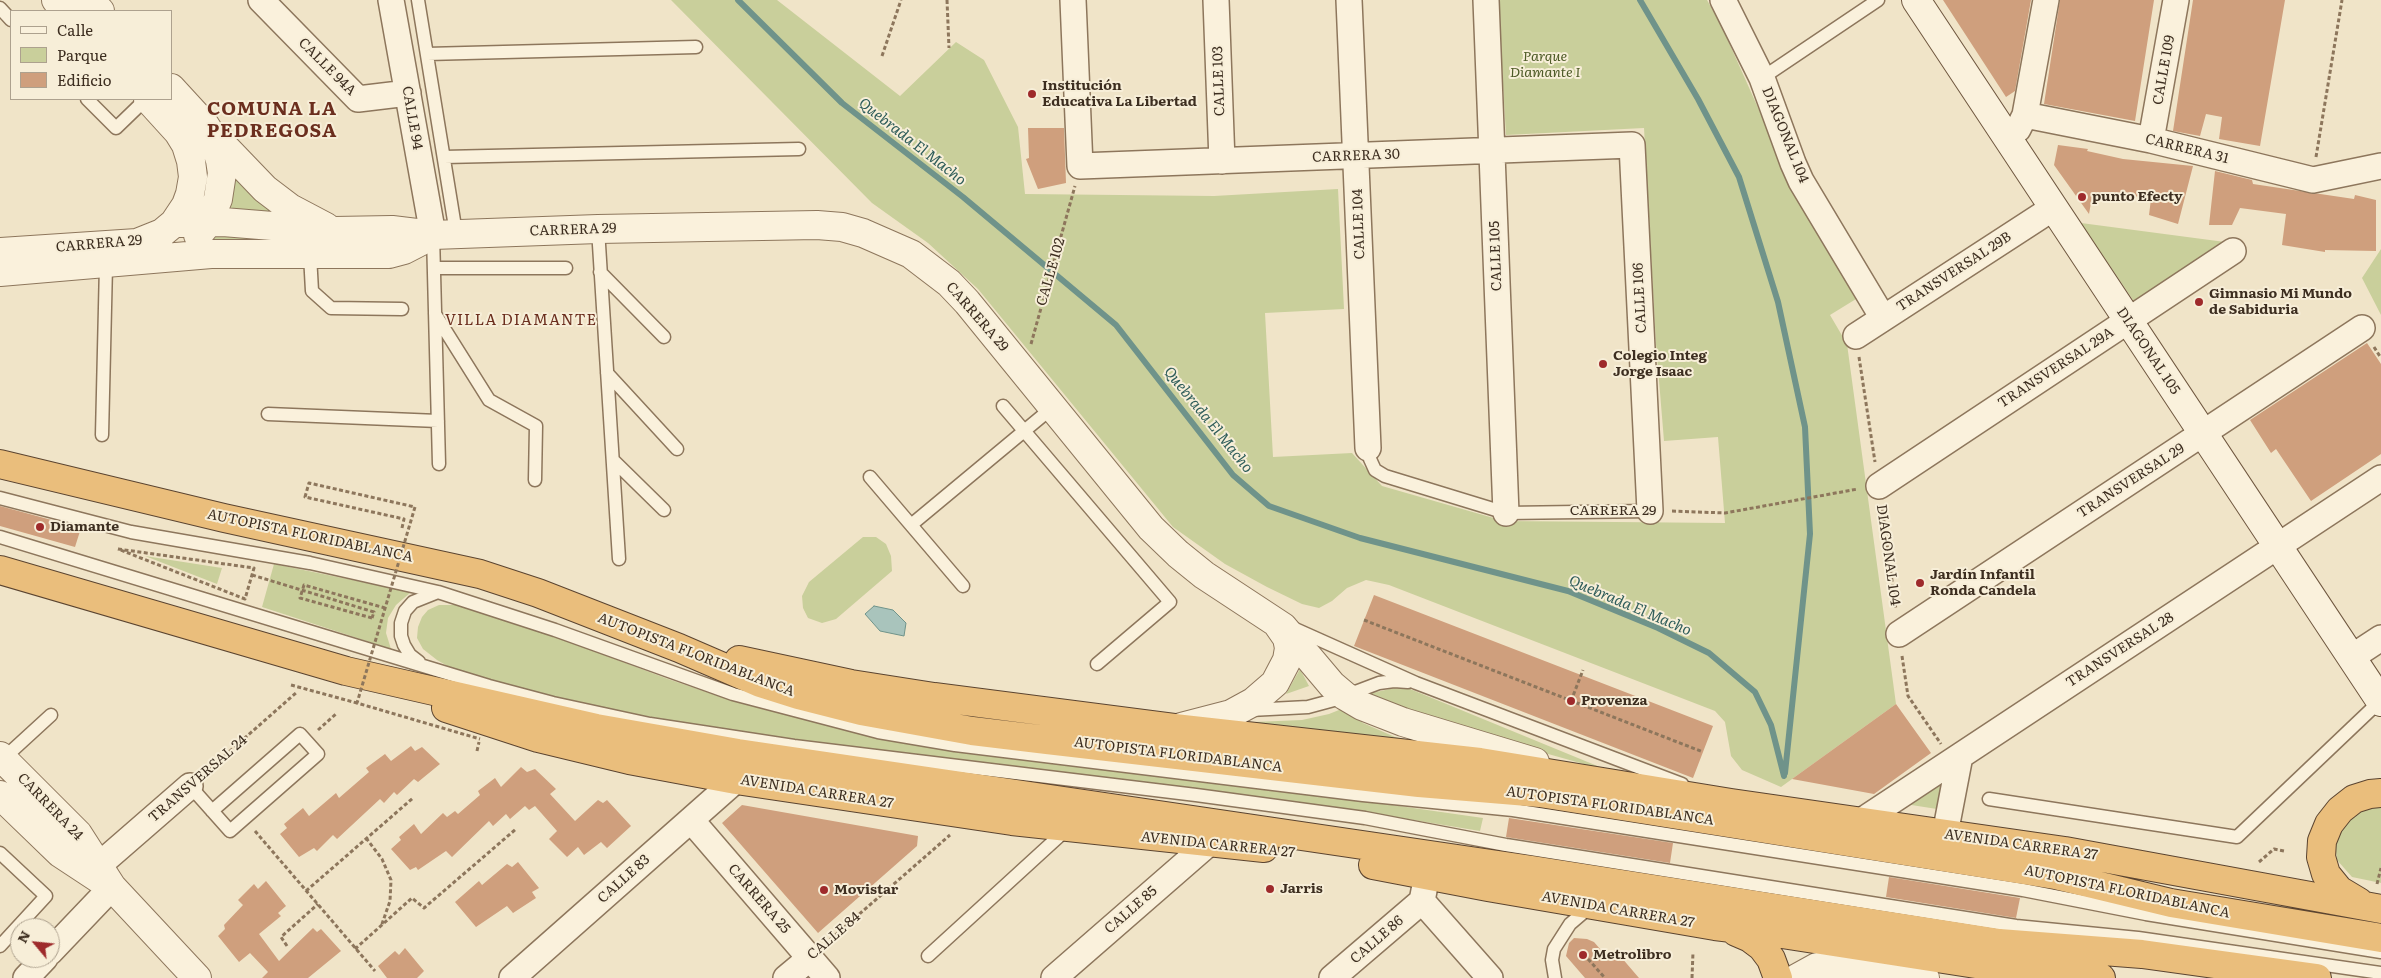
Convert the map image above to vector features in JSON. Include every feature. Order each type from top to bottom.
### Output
[{"type":"highway","name":"AUTOPISTA FLORIDABLANCA","points":[[0,464],[224,518],[462,569],[528,590],[798,696],[862,711],[930,724],[1038,739],[1419,784],[1540,793],[2073,878],[2170,903],[2381,938]]},
{"type":"highway","points":[[0,570],[346,671],[596,728],[738,753],[1502,866],[1999,943],[2142,954],[2317,978]]},
{"type":"highway","name":"AVENIDA CARRERA 27","points":[[679,648],[886,690],[1174,728],[1480,762],[1731,803],[2111,858],[2375,902]]},
{"type":"highway","name":"AVENIDA CARRERA 27","points":[[346,671],[490,724],[530,736],[630,760],[736,780],[942,812],[1069,828],[1255,847],[1424,888],[1592,906],[1715,926],[1782,934],[2028,974],[2101,978]]},
{"type":"highway","points":[[2375,902],[2339,890],[2326,874],[2321,857],[2322,841],[2329,824],[2340,810],[2354,799],[2381,793]]},
{"type":"highway","points":[[1715,926],[1740,933],[1762,947],[1771,959],[1778,978]]},
{"type":"street","points":[[56,0],[65,10]]},
{"type":"street","points":[[89,0],[99,10]]},
{"type":"street","name":"CALLE 94A","points":[[260,0],[279,10],[358,99],[408,93]]},
{"type":"street","name":"CALLE 94","points":[[390,0],[408,93],[445,234]]},
{"type":"street","name":"CARRERA 30","points":[[1073,0],[1080,166],[1632,145]]},
{"type":"street","name":"CALLE 103","points":[[1216,0],[1222,161]]},
{"type":"street","name":"CALLE 104","points":[[1349,0],[1368,448]]},
{"type":"street","name":"CALLE 105","points":[[1486,0],[1506,513]]},
{"type":"street","name":"DIAGONAL 104","points":[[1723,0],[1762,78],[1801,181],[1884,318]]},
{"type":"street","name":"DIAGONAL 105","points":[[1916,0],[2381,701]]},
{"type":"street","points":[[2011,145],[2025,115],[2046,0]]},
{"type":"street","name":"CALLE 109","points":[[2151,140],[2176,0]]},
{"type":"street","points":[[172,89],[227,152],[265,189],[290,208],[334,232]]},
{"type":"street","points":[[148,100],[178,132],[192,160],[193,177],[190,194],[186,205],[174,223]]},
{"type":"street","name":"CARRERA 31","points":[[2025,115],[2151,140],[2313,180],[2381,166]]},
{"type":"street","points":[[152,260],[183,247],[208,222],[218,199],[222,173],[217,148],[205,125]]},
{"type":"street","name":"CALLE 106","points":[[1632,145],[1650,510]]},
{"type":"street","name":"TRANSVERSAL 29B","points":[[1856,336],[2053,208]]},
{"type":"street","name":"CARRERA 29","points":[[0,252],[137,243],[162,233],[174,223],[208,222],[334,232],[392,230],[445,234],[598,229],[817,226],[842,227],[863,233],[911,254],[949,283],[967,302],[1162,539],[1204,575],[1272,619],[1290,634],[1332,684],[1345,696],[1362,706],[1403,722],[1604,782]]},
{"type":"street","name":"CARRERA 29","points":[[0,272],[212,254],[389,254],[445,234]]},
{"type":"street","name":"TRANSVERSAL 29A","points":[[1879,486],[2233,251]]},
{"type":"street","name":"TRANSVERSAL 29","points":[[1899,634],[2362,328]]},
{"type":"street","name":"TRANSVERSAL 28","points":[[1860,822],[2381,478]]},
{"type":"street","name":"CARRERA 29","points":[[1174,728],[1231,714],[1265,692],[1275,683],[1285,666],[1289,648],[1287,638],[1272,619]]},
{"type":"street","points":[[2352,657],[2381,638]]},
{"type":"street","name":"CARRERA 24","points":[[2,757],[78,834],[105,876],[197,978]]},
{"type":"street","points":[[1945,834],[1956,758]]},
{"type":"street","name":"CALLE 83","points":[[512,978],[736,780]]},
{"type":"street","name":"TRANSVERSAL 24","points":[[60,938],[105,876],[190,786]]},
{"type":"street","name":"CARRERA 24","points":[[0,795],[60,853],[105,876]]},
{"type":"street","name":"CARRERA 25","points":[[691,820],[827,978]]},
{"type":"street","name":"CALLE 85","points":[[1054,978],[1209,843]]},
{"type":"street","points":[[1424,888],[1490,978]]},
{"type":"street","name":"CALLE 86","points":[[1332,978],[1424,888]]},
{"type":"street","name":"CALLE 84","points":[[786,978],[810,958]]},
{"type":"street","points":[[1797,978],[1817,967],[1830,965],[1843,965],[1925,978]]},
{"type":"street","points":[[26,978],[35,968]]},
{"type":"lane","points":[[418,0],[444,157],[445,234],[434,268],[439,464]]},
{"type":"lane","points":[[1762,78],[1878,0]]},
{"type":"lane","points":[[0,8],[10,19]]},
{"type":"lane","points":[[427,54],[696,47]]},
{"type":"lane","points":[[88,100],[116,128],[146,100]]},
{"type":"lane","points":[[444,157],[799,149]]},
{"type":"lane","points":[[598,229],[619,559]]},
{"type":"lane","points":[[310,255],[312,291],[331,308],[402,309]]},
{"type":"lane","points":[[102,435],[106,264]]},
{"type":"lane","points":[[434,268],[566,268]]},
{"type":"lane","points":[[600,272],[664,337]]},
{"type":"lane","points":[[436,314],[489,400],[536,426],[536,480]]},
{"type":"lane","points":[[607,373],[677,449]]},
{"type":"lane","points":[[1003,406],[1170,602],[1098,664]]},
{"type":"lane","points":[[911,525],[1053,407]]},
{"type":"lane","points":[[268,414],[438,421]]},
{"type":"lane","name":"CARRERA 29","points":[[1368,448],[1375,470],[1385,476],[1506,513],[1650,510]]},
{"type":"lane","points":[[613,460],[664,510]]},
{"type":"lane","points":[[870,477],[963,586]]},
{"type":"lane","points":[[0,498],[131,532],[310,563],[438,592],[556,630],[733,694],[878,732],[954,745],[1363,795],[1513,810],[2023,890],[2146,914],[2381,952]]},
{"type":"lane","points":[[0,537],[489,686],[562,705],[641,722],[736,738],[1365,818],[1506,845],[2016,926],[2146,938],[2381,973]]},
{"type":"lane","points":[[423,665],[410,655],[404,645],[401,636],[401,623],[405,611],[413,602],[438,592]]},
{"type":"lane","points":[[1272,619],[1416,683],[1731,803]]},
{"type":"lane","points":[[1231,714],[1245,710],[1308,707],[1379,684],[1394,681],[1416,683]]},
{"type":"lane","points":[[1989,799],[2237,837],[2381,701]]},
{"type":"lane","points":[[2,757],[51,715]]},
{"type":"lane","points":[[190,786],[212,811],[230,831],[318,754],[300,734],[212,811]]},
{"type":"lane","points":[[928,956],[1069,828]]},
{"type":"lane","points":[[0,853],[46,896],[0,946]]},
{"type":"lane","points":[[1555,978],[1552,960],[1554,949],[1570,924],[1592,906]]},
{"type":"path","points":[[882,56],[901,0]]},
{"type":"path","points":[[947,0],[949,48]]},
{"type":"path","points":[[2313,180],[2342,0]]},
{"type":"path","name":"CALLE 102","points":[[1028,352],[1073,193]]},
{"type":"path","name":"DIAGONAL 104","points":[[1856,336],[1908,696],[1956,758]]},
{"type":"path","points":[[357,703],[415,507],[309,483],[305,497],[404,519],[402,528]]},
{"type":"path","name":"CARRERA 29","points":[[1650,510],[1725,513],[1879,486]]},
{"type":"path","points":[[118,549],[254,568],[245,599]]},
{"type":"path","points":[[252,575],[280,583],[299,589],[308,592],[327,598],[374,612],[372,618],[300,598],[302,591],[304,585],[385,608]]},
{"type":"path","points":[[1364,620],[1702,752]]},
{"type":"path","points":[[1571,701],[1584,670]]},
{"type":"path","points":[[291,684],[480,739]]},
{"type":"path","name":"TRANSVERSAL 24","points":[[190,786],[298,692]]},
{"type":"path","points":[[306,740],[338,713]]},
{"type":"path","points":[[306,891],[413,798]]},
{"type":"path","points":[[244,819],[375,971]]},
{"type":"path","points":[[355,948],[412,898],[424,908],[516,829]]},
{"type":"path","name":"CALLE 84","points":[[810,958],[950,835]]},
{"type":"path","points":[[366,838],[382,859],[391,880],[390,902],[382,925]]},
{"type":"path","points":[[2257,864],[2274,849],[2284,851]]},
{"type":"path","points":[[2375,902],[2381,868]]},
{"type":"path","points":[[287,946],[281,937],[318,904]]},
{"type":"path","points":[[1692,978],[1693,952]]},
{"type":"path","points":[[1588,958],[1605,978]]},
{"type":"green space","name":"Parque Diamante I","points":[[671,0],[777,0],[900,96],[956,42],[984,60],[1018,127],[1025,194],[1214,196],[1338,189],[1344,309],[1265,313],[1273,457],[1352,453],[1382,486],[1504,521],[1725,523],[1718,437],[1664,441],[1656,344],[1644,128],[1506,135],[1498,0],[1707,0],[1722,27],[1792,184],[1856,299],[1830,315],[1847,344],[1896,704],[1781,787],[1742,770],[1731,756],[1725,722],[1715,711],[1389,585],[1366,580],[1347,588],[1332,601],[1319,608],[1302,604],[1225,564],[1173,527],[978,289],[928,243],[872,203]]},
{"type":"green space","points":[[231,168],[278,215],[226,208]]},
{"type":"green space","points":[[2081,223],[2225,242],[2135,303]]},
{"type":"green space","points":[[216,230],[294,243],[210,245]]},
{"type":"green space","points":[[2381,249],[2381,315],[2362,278]]},
{"type":"green space","points":[[863,537],[876,537],[886,544],[891,556],[892,571],[836,619],[822,623],[808,618],[803,608],[802,596],[809,582]]},
{"type":"green space","points":[[145,556],[222,568],[217,584]]},
{"type":"green space","points":[[274,564],[411,592],[396,605],[388,618],[386,633],[391,649],[262,607]]},
{"type":"green space","points":[[439,605],[458,605],[519,623],[668,679],[736,702],[883,738],[1078,767],[1322,795],[1483,818],[1480,831],[1335,807],[952,761],[733,731],[605,709],[489,680],[451,668],[437,660],[423,649],[417,638],[418,627],[422,617],[428,610]]},
{"type":"green space","points":[[1300,669],[1309,686],[1286,694]]},
{"type":"green space","points":[[1394,688],[1410,689],[1612,772],[1442,724],[1359,696]]},
{"type":"green space","points":[[1344,708],[1363,723],[1395,737],[1453,751],[1230,723],[1302,720],[1329,714]]},
{"type":"green space","points":[[1942,778],[1937,809],[1905,804]]},
{"type":"green space","points":[[2381,805],[2381,883],[2352,877],[2337,860],[2335,844],[2338,828],[2361,809]]},
{"type":"water","points":[[874,606],[893,610],[906,623],[904,636],[880,631],[865,614]]},
{"type":"building","points":[[1943,0],[2031,0],[2015,91],[2006,97]]},
{"type":"building","points":[[2060,0],[2154,0],[2135,121],[2044,104]]},
{"type":"building","points":[[2193,0],[2285,0],[2260,146],[2219,139],[2222,117],[2206,114],[2200,136],[2173,131]]},
{"type":"building","points":[[1028,128],[1064,128],[1066,183],[1038,189],[1026,159],[1029,158]]},
{"type":"building","points":[[2058,145],[2088,149],[2087,151],[2123,159],[2193,166],[2178,224],[2149,215],[2151,199],[2116,193],[2116,203],[2092,197],[2089,214],[2054,165]]},
{"type":"building","points":[[2215,171],[2252,180],[2253,184],[2354,199],[2355,195],[2376,200],[2376,251],[2325,250],[2325,252],[2282,245],[2286,214],[2240,208],[2232,225],[2209,225]]},
{"type":"building","points":[[2367,343],[2381,364],[2381,454],[2311,501],[2276,449],[2271,453],[2250,420]]},
{"type":"building","name":"Diamante","points":[[0,506],[81,528],[75,547],[0,526]]},
{"type":"building","name":"Provenza","points":[[1374,595],[1713,726],[1693,778],[1354,646]]},
{"type":"building","points":[[1896,704],[1931,753],[1874,794],[1792,779]]},
{"type":"building","points":[[411,746],[415,751],[422,747],[440,764],[418,782],[414,779],[397,795],[394,792],[384,803],[380,799],[337,839],[333,835],[317,851],[314,848],[299,857],[280,834],[287,828],[284,824],[303,808],[309,816],[336,793],[339,798],[369,772],[366,768],[385,754],[391,761]]},
{"type":"building","points":[[521,767],[527,772],[535,769],[556,789],[550,794],[575,821],[598,800],[603,803],[607,800],[631,826],[607,848],[601,842],[584,855],[578,847],[567,857],[549,839],[557,831],[535,806],[529,810],[525,806],[510,819],[506,814],[493,826],[489,821],[452,857],[446,851],[418,870],[416,867],[410,870],[391,849],[401,840],[399,837],[414,824],[421,834],[443,813],[447,817],[455,811],[458,814],[480,795],[478,791],[495,778],[501,787]]},
{"type":"building","name":"Movistar","points":[[742,805],[918,836],[917,846],[818,933],[722,823]]},
{"type":"building","points":[[1509,818],[1673,843],[1670,863],[1506,837]]},
{"type":"building","points":[[518,862],[539,888],[532,892],[536,898],[513,913],[507,906],[476,927],[455,902],[479,881],[482,885],[507,864],[512,867]]},
{"type":"building","points":[[1889,877],[2020,898],[2016,918],[1886,897]]},
{"type":"building","points":[[266,881],[286,906],[278,913],[281,916],[259,934],[279,961],[313,928],[317,932],[321,929],[341,951],[308,978],[262,978],[268,972],[250,953],[239,962],[218,936],[225,929],[224,925],[243,905],[238,900],[254,884],[258,889]]},
{"type":"building","points":[[1574,938],[1587,939],[1594,942],[1607,957],[1615,950],[1639,978],[1585,978],[1566,956],[1569,943]]},
{"type":"building","points":[[405,948],[424,971],[417,978],[387,978],[378,966],[395,951],[399,955]]},
{"type":"waterway","name":"Quebrada El Macho","points":[[738,0],[842,103],[963,197],[1116,325],[1233,475],[1269,506],[1360,538],[1568,591],[1658,628],[1709,653],[1755,692],[1771,725],[1784,776]]},
{"type":"waterway","points":[[1640,0],[1698,99],[1739,177],[1778,302],[1805,427],[1810,534],[1785,773]]},
{"type":"place","name":"Institución Educativa La Libertad","points":[[1032,94]]},
{"type":"place","name":"punto Efecty","points":[[2082,197]]},
{"type":"place","name":"Gimnasio Mi Mundo de Sabiduria","points":[[2199,302]]},
{"type":"place","name":"Colegio Integ Jorge Isaac","points":[[1603,364]]},
{"type":"place","name":"Diamante","points":[[40,527]]},
{"type":"place","name":"Jardín Infantil Ronda Candela","points":[[1920,583]]},
{"type":"place","name":"Provenza","points":[[1571,701]]},
{"type":"place","name":"Jarris","points":[[1270,889]]},
{"type":"place","name":"Movistar","points":[[824,890]]},
{"type":"place","name":"Metrolibro","points":[[1583,955]]},
{"type":"district","name":"COMUNA LA PEDREGOSA","points":[[272,120]]},
{"type":"district","name":"VILLA DIAMANTE","points":[[521,321]]}]
